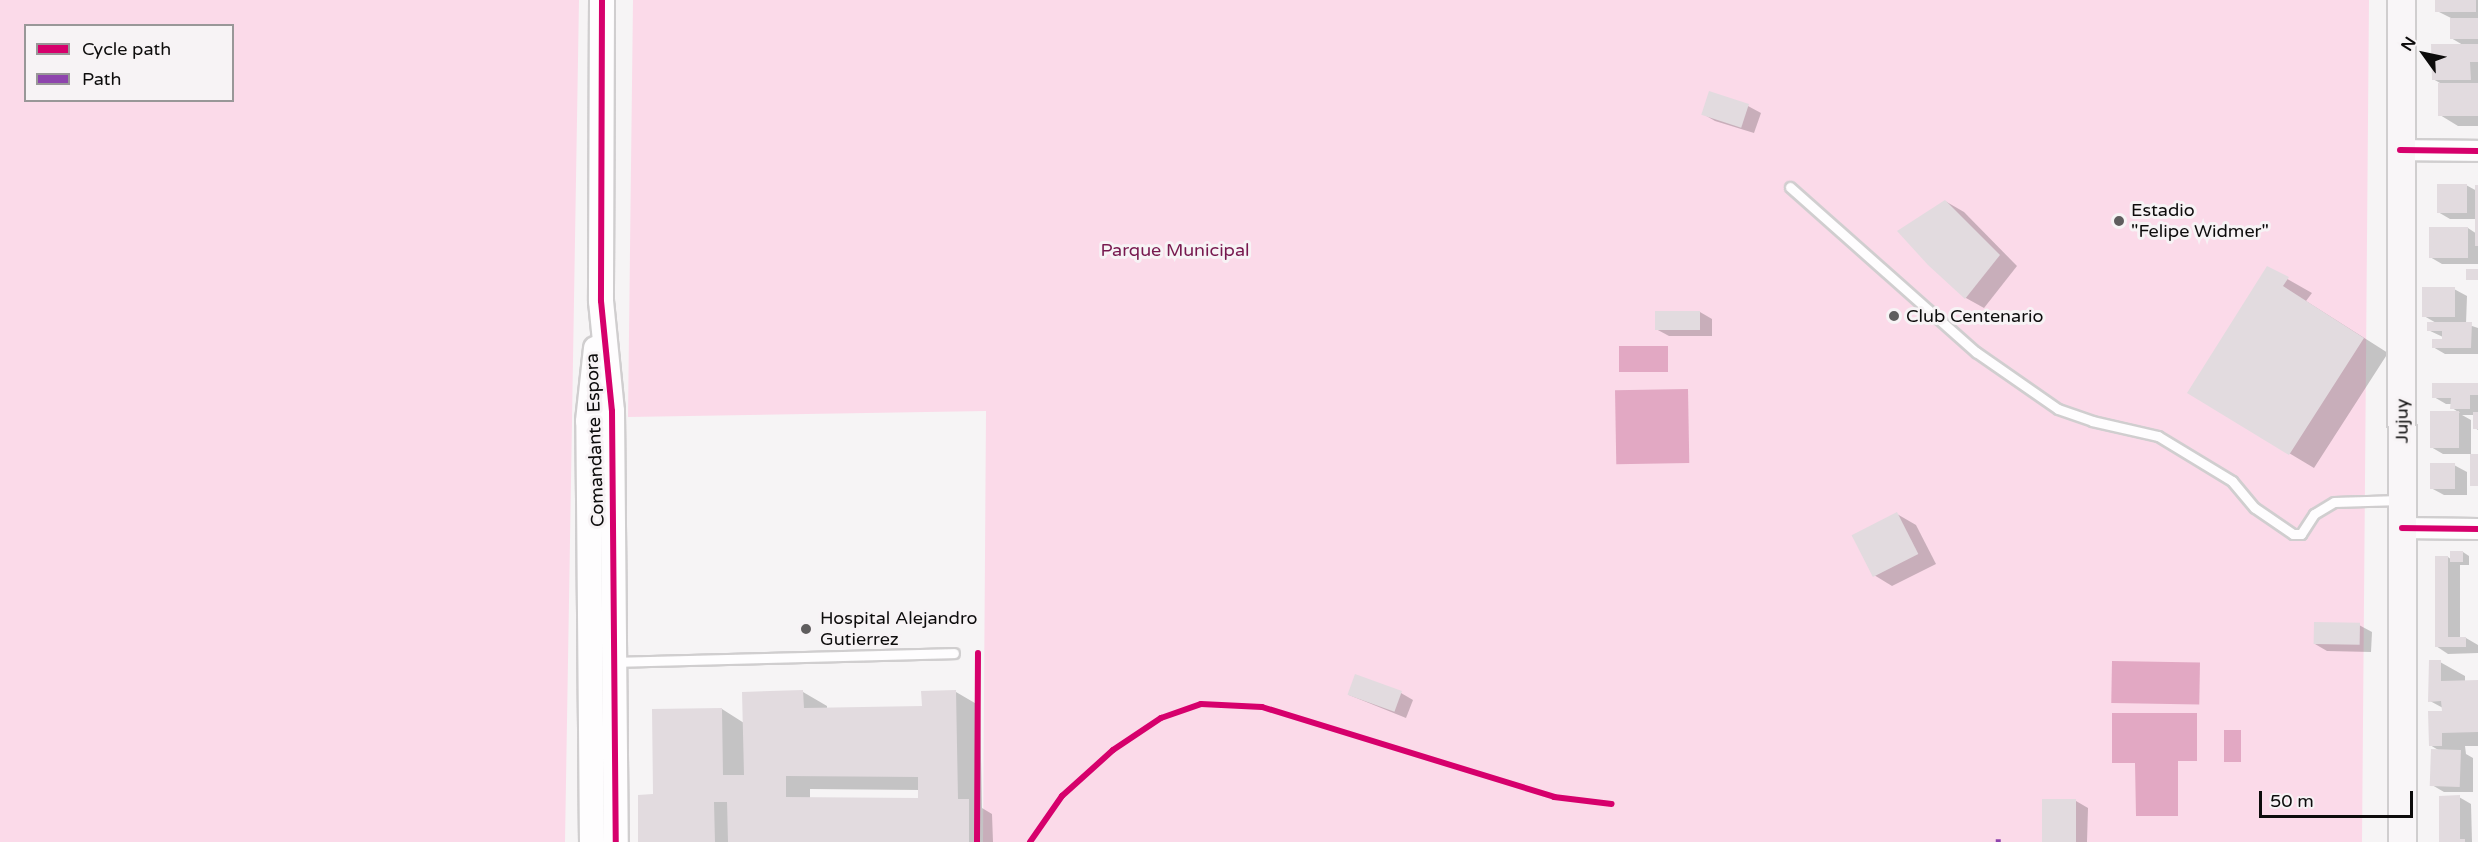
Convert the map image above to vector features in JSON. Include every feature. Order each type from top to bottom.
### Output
[{"type":"main road","name":"Jujuy","points":[[2401,0],[2402,842]]},
{"type":"street","name":"Comandante Espora","points":[[602,0],[601,301],[588,421],[616,842]]},
{"type":"street","points":[[2400,150],[2478,152]]},
{"type":"street","points":[[2402,528],[2478,529]]},
{"type":"street","name":"Comandante Espora","points":[[592,842],[603,663]]},
{"type":"lane","points":[[1790,187],[1976,351],[2058,409],[2092,421],[2158,436],[2232,481],[2255,507],[2293,534],[2301,534],[2314,514],[2334,502],[2402,500]]},
{"type":"lane","points":[[603,663],[954,653]]},
{"type":"green space","points":[[0,0],[579,0],[565,842],[0,842]]},
{"type":"green space","name":"Parque Municipal","points":[[633,0],[2369,0],[2362,842],[983,842],[986,411],[628,417]]},
{"type":"shaded area","points":[[1619,346],[1668,346],[1668,372],[1619,372]]},
{"type":"shaded area","points":[[1688,389],[1689,463],[1616,464],[1615,390]]},
{"type":"shaded area","points":[[2112,661],[2200,663],[2199,705],[2111,703]]},
{"type":"shaded area","points":[[2112,713],[2197,713],[2197,761],[2178,761],[2178,816],[2136,816],[2135,763],[2112,763]]},
{"type":"shaded area","points":[[2224,730],[2241,730],[2241,762],[2224,762]]},
{"type":"building","points":[[2435,0],[2476,0],[2476,12],[2435,12]]},
{"type":"building","points":[[2450,18],[2478,18],[2478,39],[2450,39]]},
{"type":"building","points":[[2431,44],[2478,44],[2478,62],[2470,62],[2471,80],[2432,80]]},
{"type":"building","points":[[2438,83],[2478,83],[2478,116],[2438,116]]},
{"type":"building","points":[[1709,91],[1749,104],[1741,128],[1701,115]]},
{"type":"building","points":[[2437,184],[2467,184],[2467,213],[2437,213]]},
{"type":"building","points":[[2475,185],[2478,185],[2478,246],[2475,246]]},
{"type":"building","points":[[1945,200],[2000,255],[1965,299],[1928,265],[1897,231]]},
{"type":"building","points":[[2429,227],[2468,227],[2468,258],[2429,258]]},
{"type":"building","points":[[2267,266],[2289,277],[2283,286],[2364,338],[2289,455],[2187,393]]},
{"type":"building","points":[[2466,269],[2478,269],[2478,280],[2466,280]]},
{"type":"building","points":[[2422,287],[2455,287],[2455,317],[2422,317]]},
{"type":"building","points":[[1655,311],[1700,311],[1700,330],[1655,330]]},
{"type":"building","points":[[2427,322],[2472,322],[2471,348],[2432,348],[2432,339],[2442,339],[2442,331],[2427,331]]},
{"type":"building","points":[[2432,383],[2478,383],[2478,395],[2470,395],[2470,409],[2450,409],[2451,398],[2432,398]]},
{"type":"building","points":[[2430,411],[2459,411],[2459,448],[2430,448]]},
{"type":"building","points":[[2473,412],[2478,412],[2478,429],[2473,429]]},
{"type":"building","points":[[2470,454],[2478,454],[2478,486],[2470,486]]},
{"type":"building","points":[[2430,463],[2455,463],[2455,489],[2430,489]]},
{"type":"building","points":[[1897,512],[1918,554],[1873,577],[1852,535]]},
{"type":"building","points":[[2450,551],[2463,551],[2463,562],[2450,562]]},
{"type":"building","points":[[2435,556],[2448,556],[2448,637],[2466,637],[2466,647],[2435,647]]},
{"type":"building","points":[[2314,622],[2360,623],[2360,645],[2314,644]]},
{"type":"building","points":[[2429,660],[2441,660],[2441,681],[2478,680],[2478,732],[2442,733],[2442,746],[2429,746],[2428,711],[2442,711],[2441,701],[2428,702]]},
{"type":"building","points":[[1355,674],[1402,691],[1394,712],[1347,695]]},
{"type":"building","points":[[803,690],[804,708],[922,706],[921,691],[956,690],[958,799],[969,799],[969,842],[728,842],[727,802],[714,802],[715,842],[638,842],[638,795],[653,794],[652,709],[722,708],[723,775],[744,775],[742,692]],"holes":[[[786,776],[918,777],[918,798],[786,797]]]},
{"type":"building","points":[[2431,749],[2461,750],[2460,787],[2430,786]]},
{"type":"building","points":[[2460,795],[2460,839],[2465,839],[2465,842],[2439,842],[2439,796]]},
{"type":"building","points":[[2042,799],[2076,799],[2076,842],[2042,842]]},
{"type":"cycle path","points":[[602,0],[601,301],[612,411],[616,842]]},
{"type":"cycle path","points":[[2400,150],[2478,151]]},
{"type":"cycle path","points":[[2402,528],[2478,529]]},
{"type":"cycle path","points":[[977,842],[978,653]]},
{"type":"cycle path","points":[[1030,842],[1062,796],[1113,750],[1161,718],[1201,704],[1262,707],[1554,797],[1612,804]]},
{"type":"place","name":"Estadio \"Felipe Widmer\"","points":[[2119,221]]},
{"type":"place","name":"Club Centenario","points":[[1894,316]]},
{"type":"place","name":"Hospital Alejandro Gutierrez","points":[[806,629]]}]
